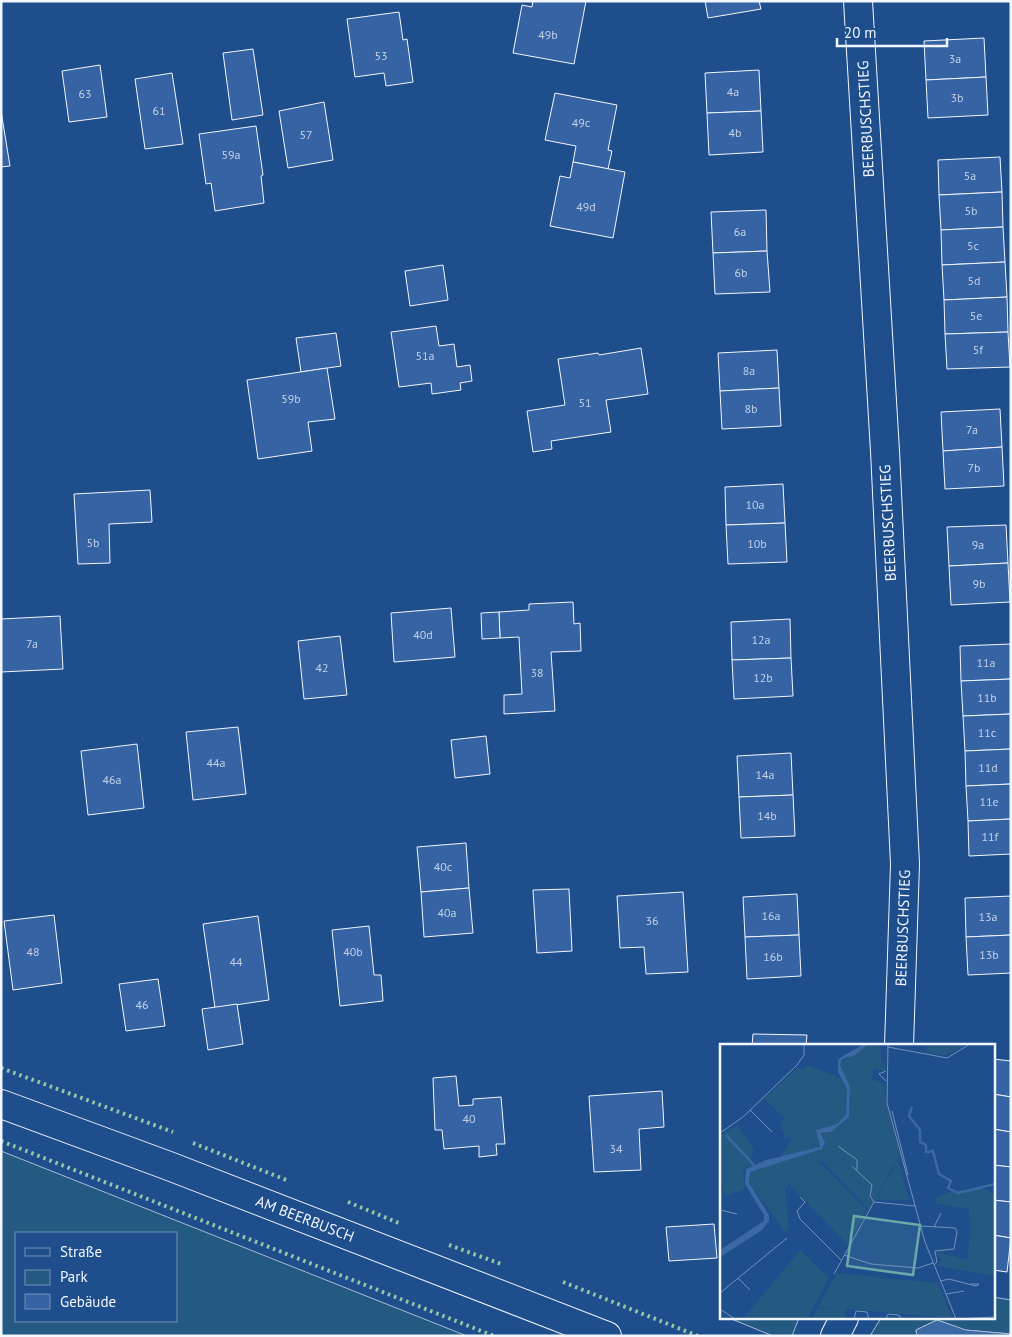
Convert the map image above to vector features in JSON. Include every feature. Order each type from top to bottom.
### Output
[{"type":"street","name":"BEERBUSCHSTIEG","points":[[858,1],[884,441],[905,864],[899,1044]]},
{"type":"street","name":"AM BEERBUSCH","points":[[1,1104],[169,1166],[607,1336]]},
{"type":"street","points":[[835,1336],[843,1320]]},
{"type":"green space","points":[[1,1151],[467,1336],[1,1336]]},
{"type":"green space","points":[[994,1297],[1011,1300],[1011,1334],[965,1330],[937,1320],[994,1320]]},
{"type":"green space","points":[[734,1320],[798,1320],[792,1336],[773,1336]]},
{"type":"green space","points":[[880,1320],[937,1320],[916,1330],[917,1336],[870,1336]]},
{"type":"shaded area","points":[[937,1320],[966,1330],[1011,1334],[1011,1336],[917,1336],[916,1330]]},
{"type":"building","points":[[533,1],[586,1],[574,64],[513,53],[522,5],[532,7]]},
{"type":"building","points":[[705,1],[759,1],[761,9],[708,18]]},
{"type":"building","points":[[399,12],[403,40],[407,39],[413,82],[386,86],[384,73],[355,77],[347,19]]},
{"type":"building","points":[[984,38],[986,77],[926,80],[924,41]]},
{"type":"building","points":[[253,49],[263,115],[232,120],[223,53]]},
{"type":"building","points":[[100,65],[107,117],[69,122],[62,71]]},
{"type":"building","points":[[759,70],[761,111],[707,113],[705,73]]},
{"type":"building","points":[[172,73],[183,144],[145,149],[135,79]]},
{"type":"building","points":[[986,77],[988,115],[928,118],[926,80]]},
{"type":"building","points":[[555,93],[617,105],[608,150],[612,151],[608,169],[573,162],[576,146],[545,140]]},
{"type":"building","points":[[324,102],[333,160],[288,168],[279,111]]},
{"type":"building","points":[[1,111],[10,166],[1,167]]},
{"type":"building","points":[[761,111],[763,152],[709,155],[707,113]]},
{"type":"building","points":[[256,126],[263,175],[261,176],[264,203],[215,211],[211,183],[206,184],[199,134]]},
{"type":"building","points":[[1000,157],[1002,192],[939,195],[938,160]]},
{"type":"building","points":[[573,162],[625,172],[613,238],[550,226],[560,176],[570,178]]},
{"type":"building","points":[[1002,192],[1003,227],[941,230],[939,195]]},
{"type":"building","points":[[766,210],[767,251],[713,253],[711,212]]},
{"type":"building","points":[[1003,227],[1005,262],[942,265],[941,230]]},
{"type":"building","points":[[767,251],[770,292],[715,294],[713,253]]},
{"type":"building","points":[[1005,262],[1007,297],[944,300],[942,265]]},
{"type":"building","points":[[443,265],[448,300],[410,306],[405,271]]},
{"type":"building","points":[[1007,297],[1008,332],[945,334],[944,300]]},
{"type":"building","points":[[436,326],[439,346],[454,344],[457,367],[470,365],[472,381],[460,383],[461,390],[432,394],[431,383],[399,387],[391,332]]},
{"type":"building","points":[[1008,332],[1010,367],[947,369],[945,334]]},
{"type":"building","points":[[336,333],[341,366],[301,372],[296,338]]},
{"type":"building","points":[[641,348],[648,394],[606,400],[611,432],[551,441],[552,449],[533,452],[527,411],[565,405],[558,359]]},
{"type":"building","points":[[777,350],[779,388],[720,391],[718,353]]},
{"type":"building","points":[[327,368],[335,419],[308,422],[312,451],[258,459],[247,380]]},
{"type":"building","points":[[779,388],[781,426],[722,429],[720,391]]},
{"type":"building","points":[[1000,409],[1002,447],[943,451],[941,412]]},
{"type":"building","points":[[1002,447],[1004,486],[945,489],[943,451]]},
{"type":"building","points":[[783,484],[785,523],[726,525],[725,487]]},
{"type":"building","points":[[150,490],[152,522],[109,524],[110,563],[78,564],[74,494]]},
{"type":"building","points":[[785,523],[787,562],[728,564],[726,525]]},
{"type":"building","points":[[1006,525],[1008,563],[949,566],[947,527]]},
{"type":"building","points":[[1008,563],[1010,602],[951,605],[949,566]]},
{"type":"building","points":[[573,602],[574,624],[580,623],[581,651],[551,652],[555,711],[504,714],[504,695],[522,694],[519,637],[500,638],[499,612],[529,610],[529,604]]},
{"type":"building","points":[[451,608],[455,657],[394,662],[391,613]]},
{"type":"building","points":[[499,612],[500,638],[482,639],[481,613]]},
{"type":"building","points":[[60,616],[63,669],[1,672],[1,619]]},
{"type":"building","points":[[790,619],[791,658],[732,660],[731,622]]},
{"type":"building","points":[[340,636],[347,695],[304,699],[298,641]]},
{"type":"building","points":[[1011,644],[1011,679],[961,681],[960,646]]},
{"type":"building","points":[[791,658],[793,696],[734,699],[732,660]]},
{"type":"building","points":[[1011,679],[1011,714],[963,716],[961,681]]},
{"type":"building","points":[[1011,714],[1011,749],[965,751],[963,716]]},
{"type":"building","points":[[238,727],[246,794],[193,800],[186,732]]},
{"type":"building","points":[[486,736],[490,774],[455,778],[451,740]]},
{"type":"building","points":[[137,744],[144,808],[88,815],[81,751]]},
{"type":"building","points":[[1011,749],[1011,784],[966,786],[965,751]]},
{"type":"building","points":[[791,753],[793,795],[739,797],[737,756]]},
{"type":"building","points":[[1011,784],[1011,819],[968,821],[966,786]]},
{"type":"building","points":[[793,795],[795,836],[741,838],[739,797]]},
{"type":"building","points":[[1011,819],[1011,854],[969,856],[968,821]]},
{"type":"building","points":[[466,843],[469,888],[421,892],[417,847]]},
{"type":"building","points":[[469,888],[473,933],[424,937],[421,892]]},
{"type":"building","points":[[569,889],[572,951],[537,953],[533,890]]},
{"type":"building","points":[[683,892],[688,972],[646,974],[644,947],[620,948],[617,896]]},
{"type":"building","points":[[797,894],[799,935],[745,937],[743,897]]},
{"type":"building","points":[[1011,896],[1011,935],[966,937],[965,898]]},
{"type":"building","points":[[54,915],[62,983],[13,990],[4,921]]},
{"type":"building","points":[[258,916],[269,1000],[215,1008],[203,924]]},
{"type":"building","points":[[369,926],[374,975],[381,975],[383,1001],[340,1006],[332,930]]},
{"type":"building","points":[[799,935],[801,976],[747,979],[745,937]]},
{"type":"building","points":[[1011,935],[1011,973],[968,975],[966,937]]},
{"type":"building","points":[[158,979],[165,1026],[126,1031],[119,984]]},
{"type":"building","points":[[237,1004],[243,1044],[208,1050],[202,1009]]},
{"type":"building","points":[[753,1034],[807,1035],[806,1044],[752,1044]]},
{"type":"building","points":[[994,1059],[1011,1061],[1011,1097],[994,1094]]},
{"type":"building","points":[[456,1076],[459,1106],[473,1105],[473,1099],[501,1097],[505,1144],[496,1144],[497,1155],[479,1157],[479,1146],[444,1149],[442,1130],[435,1130],[433,1078]]},
{"type":"building","points":[[662,1091],[664,1127],[639,1129],[641,1170],[594,1172],[589,1096]]},
{"type":"building","points":[[994,1094],[1011,1097],[1011,1132],[994,1129]]},
{"type":"building","points":[[994,1129],[1011,1132],[1011,1167],[994,1165]]},
{"type":"building","points":[[994,1165],[1011,1167],[1011,1202],[994,1200]]},
{"type":"building","points":[[994,1200],[1011,1202],[1011,1238],[994,1235]]},
{"type":"building","points":[[714,1224],[717,1258],[669,1261],[666,1227]]},
{"type":"building","points":[[994,1235],[1011,1238],[1007,1272],[994,1270]]},
{"type":"hedge","points":[[1,1068],[173,1132]]},
{"type":"hedge","points":[[1,1141],[494,1336]]},
{"type":"hedge","points":[[193,1143],[289,1181]]},
{"type":"hedge","points":[[348,1202],[401,1224]]},
{"type":"hedge","points":[[449,1245],[501,1264]]},
{"type":"hedge","points":[[563,1282],[698,1336]]}]
